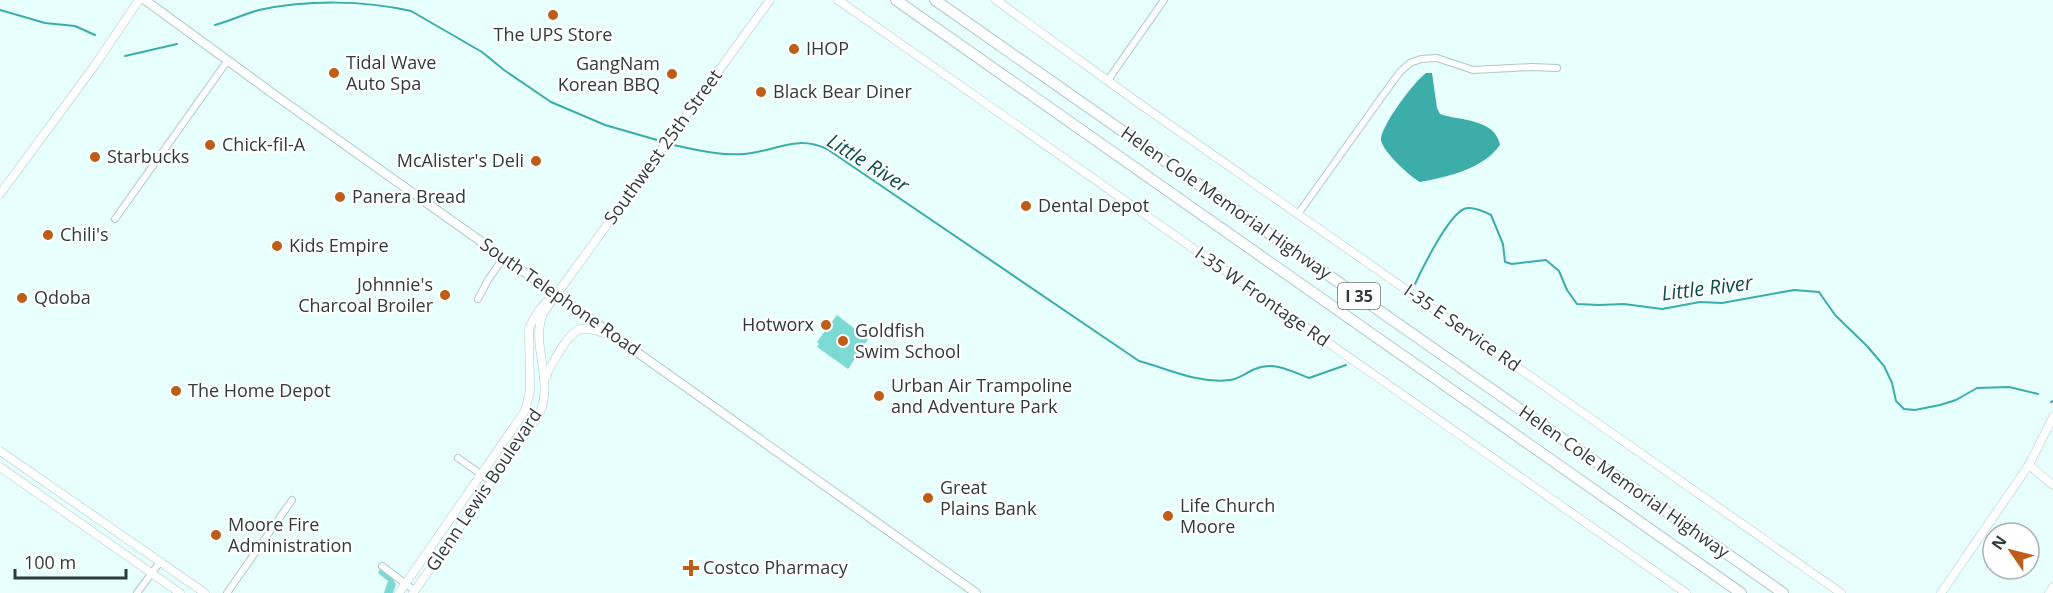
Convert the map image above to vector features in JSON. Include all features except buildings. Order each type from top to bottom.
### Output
[{"type":"highway","name":"Helen Cole Memorial Highway","points":[[896,0],[1741,593]]},
{"type":"highway","name":"Helen Cole Memorial Highway","points":[[935,0],[1783,593]]},
{"type":"main road","name":"South Telephone Road","points":[[145,0],[976,593]]},
{"type":"street","points":[[0,194],[95,65],[139,0]]},
{"type":"street","name":"Southwest 25th Street","points":[[557,295],[770,0]]},
{"type":"street","name":"I-35 W Frontage Rd","points":[[838,0],[1686,593]]},
{"type":"street","name":"I-35 E Service Rd","points":[[996,0],[1841,593]]},
{"type":"street","points":[[1108,80],[1164,0]]},
{"type":"street","points":[[1298,214],[1400,72],[1410,63],[1437,58],[1473,70],[1557,68]]},
{"type":"street","points":[[115,219],[228,60]]},
{"type":"street","points":[[478,299],[487,281],[504,257]]},
{"type":"street","name":"Glenn Lewis Boulevard","points":[[545,384],[540,324],[543,313],[557,295]]},
{"type":"street","name":"Glenn Lewis Boulevard","points":[[399,593],[525,411],[530,391],[529,329],[544,303],[557,295]]},
{"type":"street","name":"Glenn Lewis Boulevard","points":[[414,592],[539,414],[543,405],[548,371],[570,337],[580,329],[591,329],[615,337]]},
{"type":"street","points":[[1941,593],[2029,465],[2053,417]]},
{"type":"street","points":[[0,451],[205,593]]},
{"type":"street","points":[[458,458],[492,482]]},
{"type":"street","points":[[2029,465],[2053,485]]},
{"type":"street","points":[[0,467],[180,593]]},
{"type":"street","points":[[227,593],[292,500]]},
{"type":"street","points":[[137,593],[160,562]]},
{"type":"street","points":[[382,566],[414,592]]},
{"type":"street","points":[[2049,593],[2053,587]]},
{"type":"shaded area","points":[[1426,73],[1432,73],[1440,114],[1484,125],[1497,136],[1500,145],[1484,160],[1464,171],[1420,182],[1390,155],[1381,138],[1387,122],[1400,103]]},
{"type":"shaded area","name":"Goldfish Swim School","points":[[837,315],[868,339],[848,369],[817,347],[819,344],[817,342]]},
{"type":"shaded area","points":[[380,569],[391,576],[396,584],[393,593],[384,593],[388,581],[378,573]]},
{"type":"waterway","name":"Little River","points":[[215,25],[259,10],[296,4],[354,3],[411,11],[482,52],[551,102],[605,125],[664,142]]},
{"type":"waterway","name":"Little River","points":[[0,10],[45,23],[75,26],[95,35]]},
{"type":"waterway","name":"Little River","points":[[125,56],[177,44]]},
{"type":"waterway","name":"Little River","points":[[669,144],[726,154],[755,153],[795,143],[816,145],[827,149],[1139,361],[1195,378],[1218,381],[1240,377],[1252,370],[1269,366],[1276,366],[1309,378],[1346,365]]},
{"type":"waterway","name":"Little River","points":[[1415,284],[1436,243],[1451,221],[1464,209],[1474,209],[1491,215],[1503,244],[1505,262],[1512,264],[1546,260],[1559,271],[1567,290],[1577,304],[1624,304],[1662,309],[1700,302],[1722,303],[1794,290],[1819,292],[1835,315],[1884,366],[1892,383],[1896,401],[1904,409],[1915,410],[1940,405],[1956,400],[1977,388],[2009,387],[2038,394]]},
{"type":"place","name":"The UPS Store","points":[[553,15]]},
{"type":"place","name":"IHOP","points":[[794,49]]},
{"type":"place","name":"Tidal Wave Auto Spa","points":[[334,73]]},
{"type":"place","name":"GangNam Korean BBQ","points":[[672,74]]},
{"type":"place","name":"Black Bear Diner","points":[[761,92]]},
{"type":"place","name":"Chick-fil-A","points":[[210,145]]},
{"type":"place","name":"Starbucks","points":[[95,157]]},
{"type":"place","name":"McAlister's Deli","points":[[536,161]]},
{"type":"place","name":"Panera Bread","points":[[340,197]]},
{"type":"place","name":"Dental Depot","points":[[1026,206]]},
{"type":"place","name":"Chili's","points":[[48,235]]},
{"type":"place","name":"Kids Empire","points":[[277,246]]},
{"type":"place","name":"Johnnie's Charcoal Broiler","points":[[445,295]]},
{"type":"place","name":"Qdoba","points":[[22,298]]},
{"type":"place","name":"Hotworx","points":[[826,325]]},
{"type":"place","name":"Goldfish Swim School","points":[[843,341]]},
{"type":"place","name":"The Home Depot","points":[[176,391]]},
{"type":"place","name":"Urban Air Trampoline and Adventure Park","points":[[879,396]]},
{"type":"place","name":"Great Plains Bank","points":[[928,498]]},
{"type":"place","name":"Life Church Moore","points":[[1168,516]]},
{"type":"place","name":"Moore Fire Administration","points":[[216,535]]},
{"type":"place","name":"Costco Pharmacy","points":[[691,568]]}]
